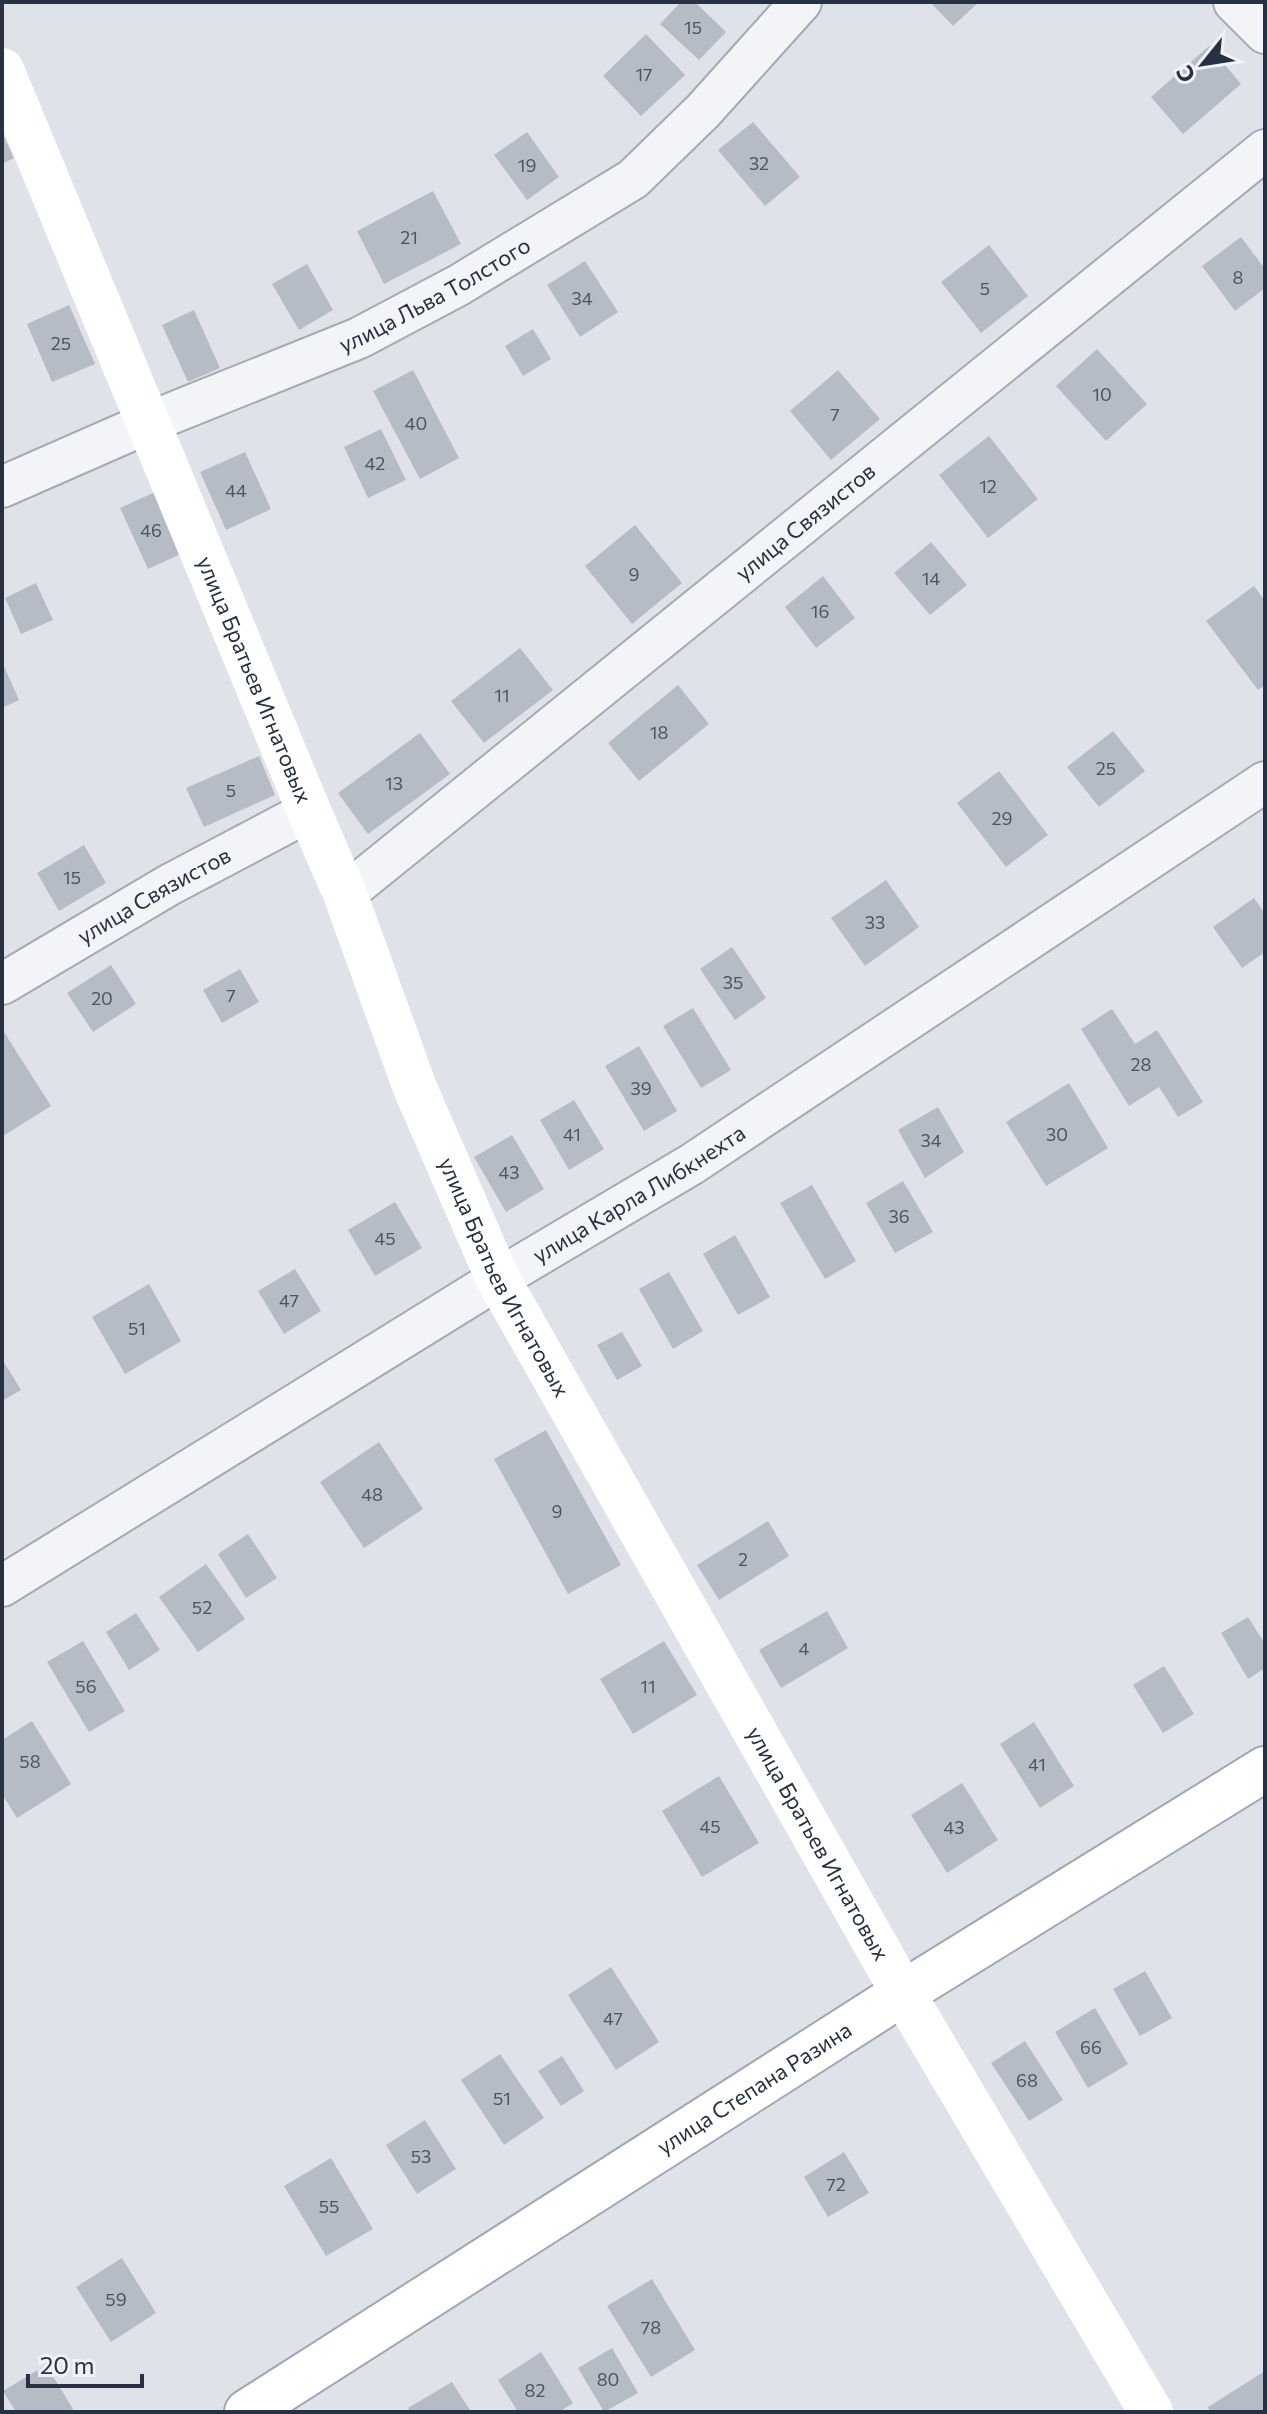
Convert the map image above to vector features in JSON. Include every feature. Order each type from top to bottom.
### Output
[{"type":"street","name":"улица Льва Толстого","points":[[2,487],[150,422],[359,338],[459,285],[633,179],[703,111],[801,2]]},
{"type":"street","points":[[1234,2],[1265,33]]},
{"type":"street","name":"улица Братьев Игнатовых","points":[[2,70],[345,894],[415,1088],[498,1279],[903,1993],[1151,2412]]},
{"type":"street","name":"улица Связистов","points":[[345,894],[1265,150]]},
{"type":"street","name":"улица Карла Либкнехта","points":[[2,1586],[498,1279],[692,1164],[1265,782]]},
{"type":"street","name":"улица Связистов","points":[[2,984],[169,885],[309,811]]},
{"type":"street","name":"улица Степана Разина","points":[[247,2412],[903,1993],[1265,1769]]},
{"type":"building","points":[[681,2],[695,2],[726,32],[699,60],[660,24]]},
{"type":"building","points":[[930,2],[979,2],[953,26]]},
{"type":"building","points":[[646,34],[685,75],[641,116],[603,76]]},
{"type":"building","points":[[1209,46],[1241,84],[1183,134],[1151,97]]},
{"type":"building","points":[[753,122],[800,177],[765,206],[718,150]]},
{"type":"building","points":[[527,132],[559,177],[527,200],[494,155]]},
{"type":"building","points":[[2,133],[14,158],[2,164]]},
{"type":"building","points":[[433,191],[461,244],[384,284],[357,231]]},
{"type":"building","points":[[1241,237],[1265,269],[1265,288],[1235,311],[1202,266]]},
{"type":"building","points":[[989,245],[1028,296],[981,333],[941,282]]},
{"type":"building","points":[[585,261],[618,312],[580,337],[547,285]]},
{"type":"building","points":[[307,264],[333,310],[299,330],[272,284]]},
{"type":"building","points":[[69,305],[95,364],[52,382],[27,324]]},
{"type":"building","points":[[194,310],[220,368],[188,382],[162,325]]},
{"type":"building","points":[[533,329],[551,359],[523,376],[505,346]]},
{"type":"building","points":[[1097,349],[1147,404],[1106,441],[1056,386]]},
{"type":"building","points":[[413,370],[459,458],[420,479],[373,391]]},
{"type":"building","points":[[838,370],[880,419],[831,460],[790,411]]},
{"type":"building","points":[[381,429],[406,480],[368,498],[344,447]]},
{"type":"building","points":[[989,436],[1038,499],[988,538],[939,475]]},
{"type":"building","points":[[245,452],[271,509],[226,530],[200,472]]},
{"type":"building","points":[[155,492],[183,553],[148,569],[120,508]]},
{"type":"building","points":[[635,525],[682,583],[632,624],[585,566]]},
{"type":"building","points":[[931,542],[967,585],[930,615],[894,573]]},
{"type":"building","points":[[823,576],[855,618],[816,648],[785,607]]},
{"type":"building","points":[[36,583],[53,620],[21,634],[5,598]]},
{"type":"building","points":[[1254,586],[1265,601],[1265,685],[1258,690],[1206,621]]},
{"type":"building","points":[[520,648],[553,690],[484,743],[451,701]]},
{"type":"building","points":[[2,662],[19,700],[2,708]]},
{"type":"building","points":[[678,685],[709,724],[639,781],[608,743]]},
{"type":"building","points":[[1113,731],[1145,771],[1099,807],[1067,767]]},
{"type":"building","points":[[420,733],[450,774],[368,834],[338,793]]},
{"type":"building","points":[[259,756],[275,795],[204,827],[186,788]]},
{"type":"building","points":[[999,771],[1048,835],[1006,867],[957,803]]},
{"type":"building","points":[[84,845],[106,883],[59,911],[37,873]]},
{"type":"building","points":[[886,880],[919,927],[865,966],[831,918]]},
{"type":"building","points":[[1254,898],[1265,914],[1265,952],[1242,968],[1213,927]]},
{"type":"building","points":[[732,947],[766,998],[735,1020],[700,969]]},
{"type":"building","points":[[111,965],[136,1004],[93,1032],[67,993]]},
{"type":"building","points":[[240,969],[259,1002],[222,1023],[203,990]]},
{"type":"building","points":[[693,1008],[731,1070],[701,1088],[663,1026]]},
{"type":"building","points":[[1112,1009],[1135,1044],[1157,1030],[1203,1102],[1178,1117],[1159,1087],[1129,1106],[1081,1029]]},
{"type":"building","points":[[4,1032],[51,1106],[3,1136],[2,1034]]},
{"type":"building","points":[[639,1046],[677,1111],[644,1131],[605,1066]]},
{"type":"building","points":[[1069,1083],[1108,1148],[1046,1186],[1006,1122]]},
{"type":"building","points":[[574,1100],[604,1149],[569,1170],[540,1120]]},
{"type":"building","points":[[938,1107],[964,1152],[925,1178],[898,1130]]},
{"type":"building","points":[[512,1135],[544,1189],[506,1212],[474,1157]]},
{"type":"building","points":[[903,1181],[933,1232],[895,1253],[866,1203]]},
{"type":"building","points":[[812,1185],[856,1261],[825,1279],[780,1203]]},
{"type":"building","points":[[395,1202],[422,1248],[375,1276],[348,1230]]},
{"type":"building","points":[[735,1235],[770,1297],[738,1315],[703,1254]]},
{"type":"building","points":[[295,1269],[321,1311],[284,1334],[258,1291]]},
{"type":"building","points":[[669,1272],[703,1331],[673,1349],[639,1289]]},
{"type":"building","points":[[149,1284],[181,1341],[125,1374],[92,1317]]},
{"type":"building","points":[[622,1332],[642,1366],[617,1380],[597,1345]]},
{"type":"building","points":[[2,1359],[21,1390],[2,1401]]},
{"type":"building","points":[[546,1430],[621,1565],[568,1594],[494,1459]]},
{"type":"building","points":[[379,1442],[423,1509],[364,1548],[320,1482]]},
{"type":"building","points":[[768,1521],[789,1556],[719,1600],[697,1565]]},
{"type":"building","points":[[248,1534],[277,1578],[246,1598],[218,1554]]},
{"type":"building","points":[[206,1564],[245,1619],[198,1652],[159,1597]]},
{"type":"building","points":[[827,1611],[848,1648],[781,1688],[759,1650]]},
{"type":"building","points":[[136,1613],[160,1650],[129,1670],[106,1632]]},
{"type":"building","points":[[1248,1617],[1265,1644],[1265,1668],[1248,1679],[1221,1633]]},
{"type":"building","points":[[83,1641],[125,1711],[89,1732],[47,1662]]},
{"type":"building","points":[[664,1641],[697,1695],[633,1734],[600,1679]]},
{"type":"building","points":[[1164,1666],[1194,1714],[1163,1733],[1133,1685]]},
{"type":"building","points":[[32,1721],[71,1784],[17,1818],[2,1794],[2,1740]]},
{"type":"building","points":[[1034,1722],[1074,1786],[1040,1808],[1000,1744]]},
{"type":"building","points":[[719,1776],[759,1843],[702,1877],[662,1811]]},
{"type":"building","points":[[962,1783],[998,1840],[947,1873],[911,1815]]},
{"type":"building","points":[[611,1967],[659,2042],[616,2070],[568,1995]]},
{"type":"building","points":[[1145,1971],[1172,2018],[1140,2036],[1113,1989]]},
{"type":"building","points":[[1095,2008],[1128,2064],[1088,2088],[1055,2032]]},
{"type":"building","points":[[1025,2041],[1063,2100],[1029,2121],[991,2063]]},
{"type":"building","points":[[500,2054],[544,2118],[504,2145],[461,2080]]},
{"type":"building","points":[[562,2056],[584,2091],[561,2106],[538,2071]]},
{"type":"building","points":[[425,2120],[456,2169],[417,2194],[386,2145]]},
{"type":"building","points":[[844,2152],[869,2193],[828,2217],[804,2177]]},
{"type":"building","points":[[331,2158],[373,2229],[326,2256],[284,2186]]},
{"type":"building","points":[[122,2258],[156,2313],[111,2342],[76,2287]]},
{"type":"building","points":[[652,2279],[695,2350],[651,2377],[607,2306]]},
{"type":"building","points":[[612,2348],[638,2393],[604,2412],[578,2368]]},
{"type":"building","points":[[541,2352],[573,2403],[559,2412],[518,2412],[498,2380]]},
{"type":"building","points":[[46,2365],[73,2409],[67,2412],[16,2412],[3,2391]]},
{"type":"building","points":[[1265,2371],[1265,2412],[1210,2412],[1208,2407]]},
{"type":"building","points":[[452,2382],[471,2412],[411,2412],[408,2408]]}]
